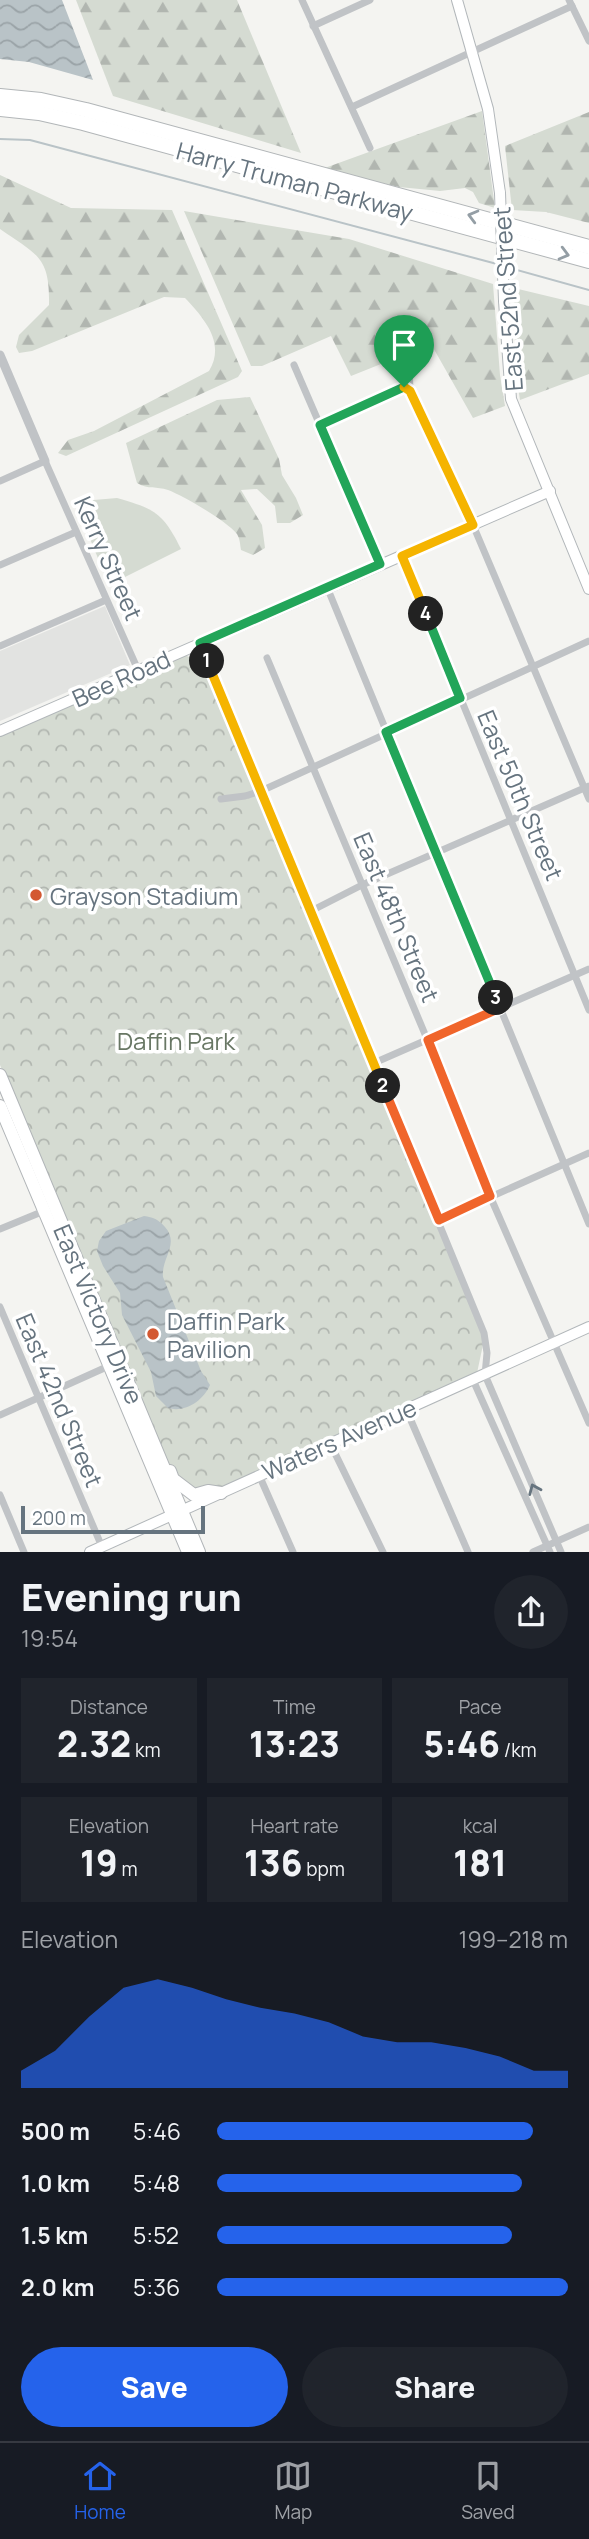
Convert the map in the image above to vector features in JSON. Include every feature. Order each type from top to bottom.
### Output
[{"type":"highway","points":[[0,86],[60,97],[132,122]]},
{"type":"highway","name":"Harry Truman Parkway","points":[[0,96],[64,104],[588,251]]},
{"type":"highway","name":"Harry Truman Parkway","points":[[0,109],[39,113],[83,123],[356,198],[588,251]]},
{"type":"highway","points":[[0,118],[62,126],[356,198]]},
{"type":"main road","name":"East 52nd Street","points":[[457,0],[488,108],[500,193],[511,399],[589,589]]},
{"type":"main road","name":"Bee Road","points":[[0,731],[550,491]]},
{"type":"main road","name":"East Victory Drive","points":[[0,1075],[114,1364],[150,1435],[188,1552]]},
{"type":"main road","name":"East Victory Drive","points":[[0,1107],[177,1513],[199,1552]]},
{"type":"main road","points":[[44,1211],[51,1212],[61,1224]]},
{"type":"main road","name":"Waters Avenue","points":[[90,1552],[589,1326]]},
{"type":"main road","points":[[150,1435],[173,1479],[184,1488],[194,1495],[208,1491],[221,1493]]},
{"type":"street","points":[[302,0],[370,148]]},
{"type":"street","points":[[313,26],[370,0]]},
{"type":"street","points":[[352,107],[571,3],[586,23],[589,41]]},
{"type":"street","points":[[408,341],[410,391],[473,525],[587,787],[589,799]]},
{"type":"street","points":[[0,355],[45,461],[0,481]]},
{"type":"street","points":[[294,365],[380,564]]},
{"type":"street","points":[[320,425],[404,387],[410,391]]},
{"type":"street","name":"Kerry Street","points":[[45,461],[138,670]]},
{"type":"street","points":[[0,565],[76,532]]},
{"type":"street","name":"East 50th Street","points":[[402,556],[589,1010]]},
{"type":"street","points":[[327,587],[589,1224]]},
{"type":"street","points":[[0,646],[106,600]]},
{"type":"street","points":[[220,799],[261,791],[589,641]]},
{"type":"street","points":[[200,643],[439,1220],[484,1334],[485,1375],[561,1552]]},
{"type":"street","name":"East 48th Street","points":[[267,658],[428,1040],[490,1196],[589,1423]]},
{"type":"street","points":[[311,911],[362,885],[587,787]]},
{"type":"street","points":[[374,1063],[589,969]]},
{"type":"street","points":[[439,1220],[589,1153]]},
{"type":"street","points":[[0,1229],[44,1211]]},
{"type":"street","name":"East 42nd Street","points":[[0,1307],[102,1547]]},
{"type":"street","points":[[0,1415],[114,1364]]},
{"type":"street","points":[[473,1380],[548,1549]]},
{"type":"street","points":[[406,1409],[468,1552]]},
{"type":"street","points":[[330,1443],[383,1552]]},
{"type":"street","points":[[259,1475],[293,1552]]},
{"type":"street","points":[[0,1495],[24,1552]]},
{"type":"street","points":[[533,1552],[548,1549],[556,1541],[589,1527]]},
{"type":"shaded area","points":[[105,606],[130,665],[0,721],[0,651]]},
{"type":"green space","points":[[76,0],[237,0],[301,153],[113,96]]},
{"type":"green space","points":[[482,111],[495,208],[479,203],[473,192],[465,188],[440,191],[399,187],[322,169]]},
{"type":"green space","points":[[589,112],[589,223],[546,212],[512,210],[505,146]]},
{"type":"green space","points":[[0,175],[71,208],[172,210],[242,371],[238,377],[66,456],[58,453],[68,440],[94,431],[209,371],[214,361],[214,341],[199,314],[185,298],[164,297],[32,351],[19,353],[16,347],[19,335],[49,305],[49,289],[44,266],[39,258],[0,229]]},
{"type":"green space","points":[[184,211],[349,239],[493,284],[505,406],[473,418],[431,344],[351,376],[331,336],[262,366],[251,366]]},
{"type":"green space","points":[[514,288],[589,306],[589,374],[520,400],[516,375]]},
{"type":"green space","points":[[250,397],[279,459],[282,475],[303,515],[290,523],[277,523],[275,506],[257,489],[241,490],[262,525],[265,548],[253,555],[241,550],[238,536],[232,529],[205,510],[168,490],[137,483],[126,443],[217,400]]},
{"type":"green space","points":[[117,498],[156,514],[169,527],[181,549],[113,583],[107,580],[76,505]]},
{"type":"green space","name":"Daffin Park","points":[[185,655],[195,660],[211,678],[484,1340],[477,1373],[217,1489],[198,1493],[175,1477],[148,1424],[0,1065],[0,735]]},
{"type":"water","points":[[0,0],[62,0],[93,80],[29,62],[0,59]]},
{"type":"water","points":[[144,1216],[158,1221],[169,1233],[171,1239],[163,1277],[201,1371],[210,1385],[198,1401],[181,1409],[168,1408],[156,1396],[151,1372],[122,1315],[120,1293],[97,1251],[99,1241],[106,1231]]},
{"type":"waterway","points":[[0,139],[30,140],[497,264]]},
{"type":"waterway","points":[[506,267],[589,290]]},
{"type":"place","name":"Grayson Stadium","points":[[36,895]]},
{"type":"place","name":"Daffin Park Pavilion","points":[[153,1334]]},
{"type":"route","points":[[404,387],[410,391],[473,525],[402,556],[460,698],[386,732],[500,1008],[428,1040],[490,1196],[439,1220],[200,643],[380,564],[320,425],[404,387]]}]
